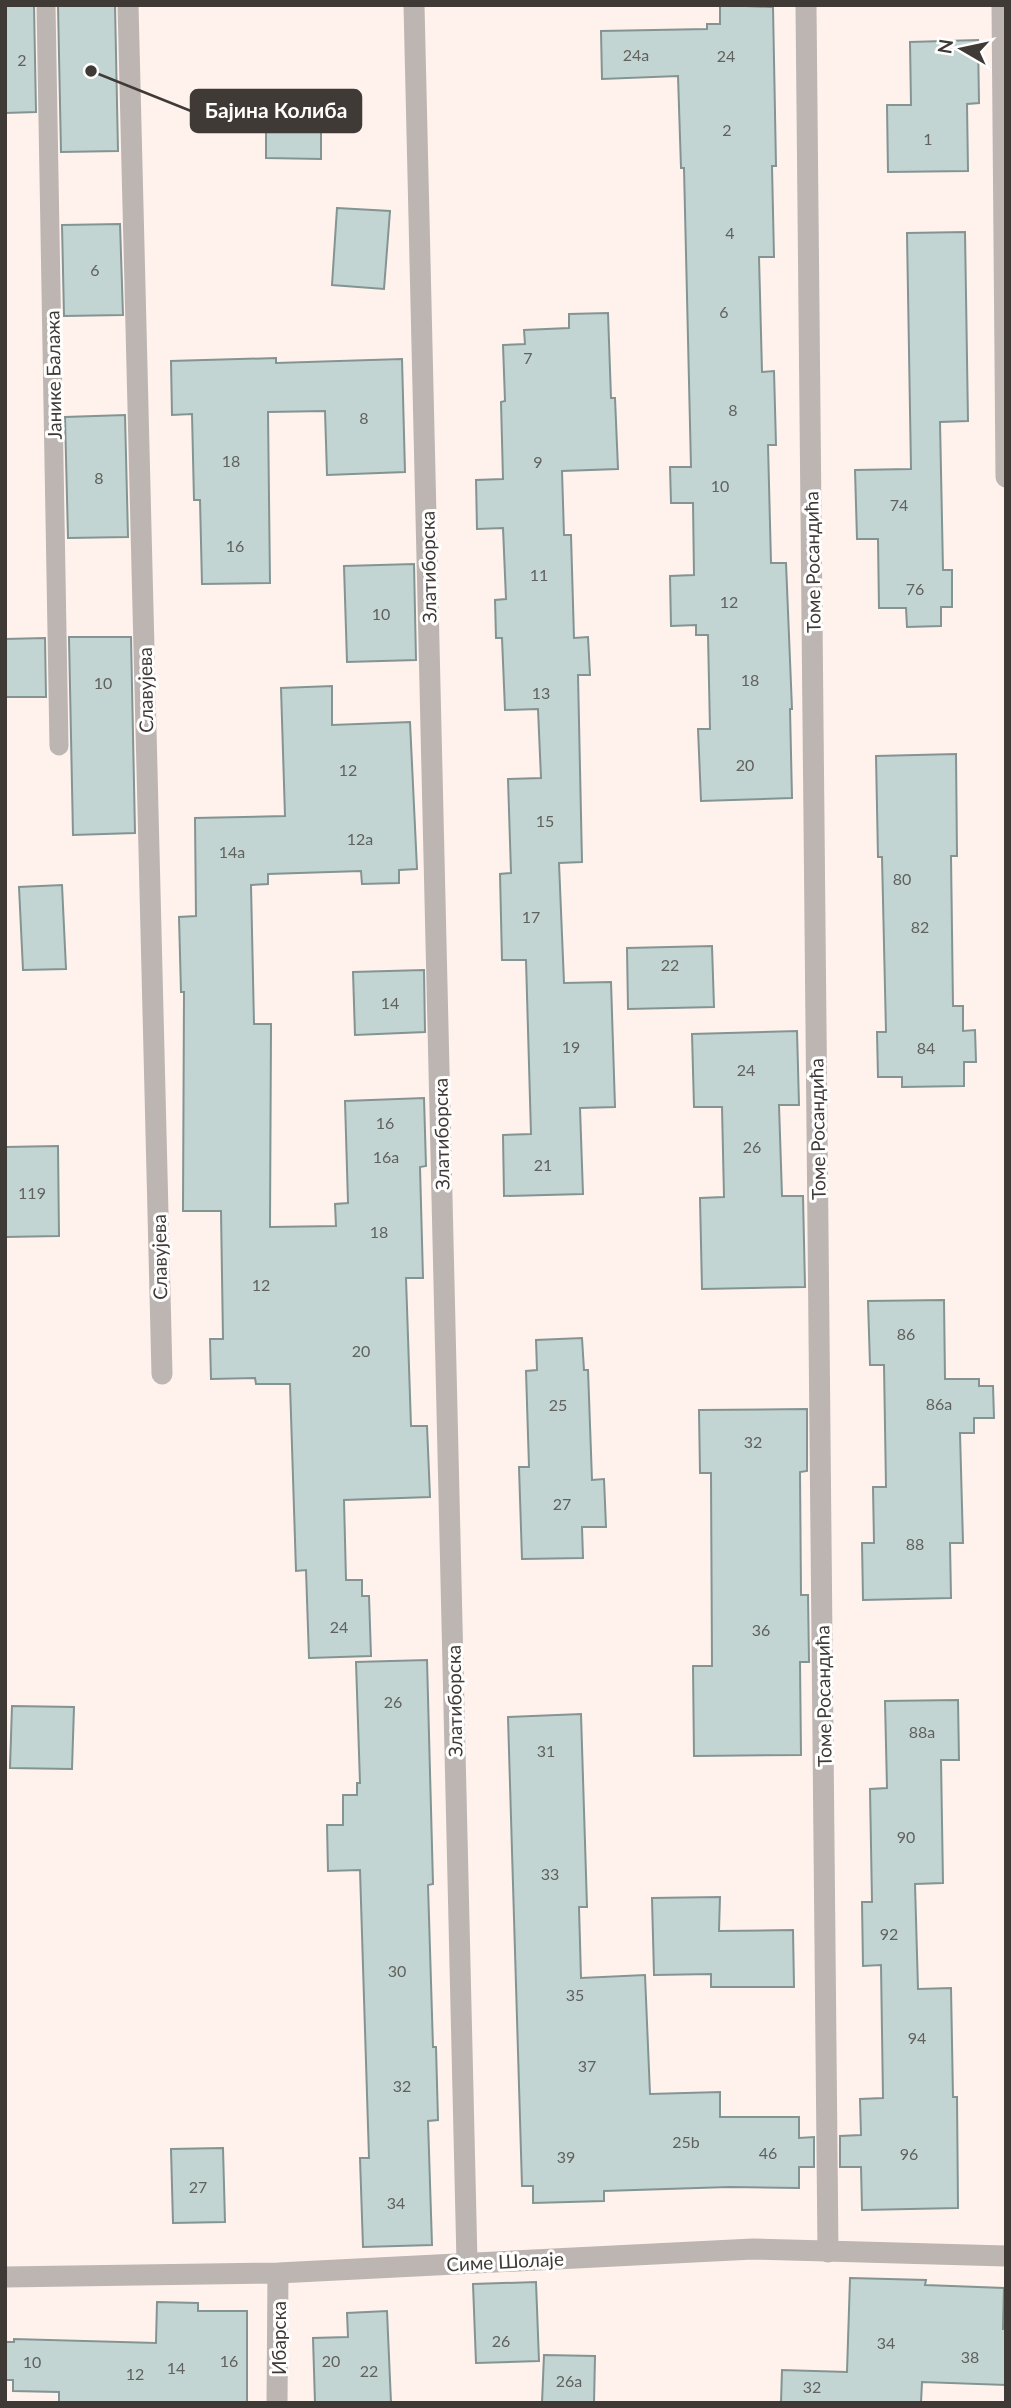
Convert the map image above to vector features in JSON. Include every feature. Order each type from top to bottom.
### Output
[{"type":"street","name":"Славујева","points":[[128,5],[162,1374]]},
{"type":"street","name":"Златиборска","points":[[414,5],[467,2262]]},
{"type":"street","name":"Томе Росандића","points":[[806,5],[828,2252]]},
{"type":"street","points":[[1002,5],[1006,477]]},
{"type":"street","name":"Симе Шолаје","points":[[5,2277],[278,2273],[753,2249],[1006,2256]]},
{"type":"street","name":"Ибарска","points":[[277,2403],[278,2273]]},
{"type":"lane","name":"Јанике Балажа","points":[[46,5],[59,746]]},
{"type":"building","points":[[5,5],[34,5],[36,112],[5,113]]},
{"type":"building","points":[[58,5],[115,5],[118,151],[61,152]]},
{"type":"building","points":[[720,5],[773,7],[776,166],[772,166],[774,257],[759,257],[762,372],[774,371],[776,445],[768,445],[771,563],[786,563],[792,709],[792,798],[701,801],[698,729],[710,729],[708,635],[696,635],[696,625],[671,626],[670,576],[694,575],[693,503],[671,503],[670,467],[691,467],[684,168],[681,168],[678,76],[602,79],[601,31],[707,29],[707,24],[720,24]]},
{"type":"building","points":[[978,40],[979,103],[967,104],[968,171],[888,172],[887,105],[911,105],[910,42]]},
{"type":"building","points":[[266,122],[321,122],[321,159],[266,158]]},
{"type":"building","points":[[337,208],[390,211],[384,289],[332,285]]},
{"type":"building","points":[[120,224],[123,315],[64,316],[62,225]]},
{"type":"building","points":[[965,232],[968,421],[940,422],[943,570],[952,570],[952,607],[941,607],[941,626],[907,627],[906,608],[879,608],[878,539],[857,539],[855,470],[911,469],[907,233]]},
{"type":"building","points":[[608,313],[611,398],[615,398],[618,469],[562,471],[564,535],[571,535],[574,638],[588,637],[590,675],[578,675],[582,862],[559,863],[564,983],[611,982],[615,1107],[580,1108],[583,1194],[504,1196],[503,1135],[531,1134],[526,960],[502,960],[500,874],[511,873],[508,779],[541,778],[538,709],[505,710],[502,638],[496,638],[495,600],[506,599],[503,528],[477,529],[476,480],[503,479],[503,345],[525,344],[524,330],[569,328],[569,314]]},
{"type":"building","points":[[276,358],[276,363],[402,359],[405,472],[327,475],[325,411],[268,412],[270,583],[202,584],[200,500],[194,500],[192,414],[172,415],[171,361]]},
{"type":"building","points":[[125,415],[128,537],[68,538],[65,417]]},
{"type":"building","points":[[414,564],[416,660],[347,662],[344,566]]},
{"type":"building","points":[[69,637],[131,637],[135,833],[73,835]]},
{"type":"building","points":[[45,638],[46,697],[5,697],[5,639]]},
{"type":"building","points":[[332,686],[332,725],[410,722],[417,869],[399,870],[399,883],[362,884],[361,871],[268,874],[268,884],[251,885],[254,1024],[271,1024],[270,1227],[336,1226],[335,1204],[348,1203],[345,1101],[424,1098],[426,1166],[420,1167],[423,1278],[406,1278],[411,1426],[427,1426],[430,1497],[344,1500],[346,1580],[362,1580],[362,1596],[369,1596],[371,1656],[309,1658],[306,1570],[296,1571],[290,1384],[256,1384],[255,1378],[211,1379],[210,1339],[223,1339],[221,1211],[183,1211],[184,992],[181,992],[179,917],[196,916],[195,818],[285,816],[281,688]]},
{"type":"building","points":[[956,754],[957,856],[951,856],[953,1006],[963,1006],[963,1031],[975,1030],[976,1062],[964,1062],[964,1086],[902,1087],[902,1077],[878,1077],[877,1032],[886,1032],[882,857],[878,857],[876,756]]},
{"type":"building","points":[[62,885],[66,969],[23,970],[19,887]]},
{"type":"building","points":[[712,946],[714,1007],[628,1009],[627,948]]},
{"type":"building","points":[[424,970],[425,1032],[355,1035],[353,972]]},
{"type":"building","points":[[797,1031],[799,1105],[779,1105],[782,1196],[803,1196],[805,1287],[702,1289],[700,1198],[724,1197],[722,1107],[694,1107],[692,1034]]},
{"type":"building","points":[[58,1146],[59,1236],[5,1237],[5,1147]]},
{"type":"building","points":[[944,1300],[945,1379],[979,1379],[979,1386],[993,1386],[994,1418],[974,1418],[974,1433],[960,1433],[963,1543],[950,1543],[951,1598],[863,1600],[862,1543],[874,1543],[873,1487],[886,1487],[884,1365],[870,1365],[868,1301]]},
{"type":"building","points":[[582,1338],[584,1370],[588,1370],[592,1480],[604,1479],[606,1527],[582,1527],[583,1558],[522,1559],[519,1467],[529,1467],[526,1371],[537,1370],[536,1340]]},
{"type":"building","points":[[807,1409],[807,1471],[800,1472],[801,1595],[808,1595],[809,1662],[800,1662],[801,1755],[694,1756],[693,1666],[712,1666],[711,1473],[700,1473],[699,1410]]},
{"type":"building","points":[[427,1660],[433,1884],[428,1885],[438,2120],[428,2121],[432,2245],[363,2247],[360,2158],[369,2158],[360,1870],[328,1871],[327,1825],[343,1825],[343,1795],[357,1795],[357,1783],[360,1783],[356,1662]]},
{"type":"building","points":[[958,1700],[959,1760],[941,1760],[943,1883],[915,1884],[918,1989],[951,1988],[953,2097],[957,2097],[958,2208],[862,2210],[861,2167],[840,2167],[840,2136],[861,2135],[860,2099],[883,2098],[881,1965],[863,1966],[862,1902],[872,1902],[870,1789],[887,1788],[885,1701]]},
{"type":"building","points":[[12,1706],[74,1707],[72,1769],[10,1768]]},
{"type":"building","points":[[581,1714],[587,1907],[579,1907],[581,1978],[645,1975],[650,2094],[720,2092],[720,2117],[799,2117],[799,2138],[814,2137],[814,2167],[799,2167],[799,2188],[604,2191],[604,2201],[533,2203],[533,2186],[522,2186],[508,1717]]},
{"type":"building","points":[[720,1897],[719,1931],[793,1930],[794,1987],[711,1987],[711,1974],[654,1975],[652,1898]]},
{"type":"building","points":[[223,2148],[225,2222],[173,2223],[171,2149]]},
{"type":"building","points":[[850,2278],[926,2280],[925,2285],[1004,2288],[1006,2385],[922,2382],[921,2403],[781,2403],[782,2370],[847,2372]]},
{"type":"building","points":[[536,2282],[539,2361],[476,2363],[473,2284]]},
{"type":"building","points":[[157,2302],[198,2303],[198,2311],[247,2311],[247,2403],[59,2403],[59,2392],[13,2391],[13,2380],[5,2380],[5,2342],[14,2342],[14,2339],[156,2343]]},
{"type":"building","points":[[387,2311],[391,2403],[315,2403],[313,2338],[348,2337],[347,2313]]},
{"type":"building","points":[[544,2355],[595,2356],[594,2403],[542,2403]]},
{"type":"place","name":"Бајина Колиба","points":[[91,71]]}]
